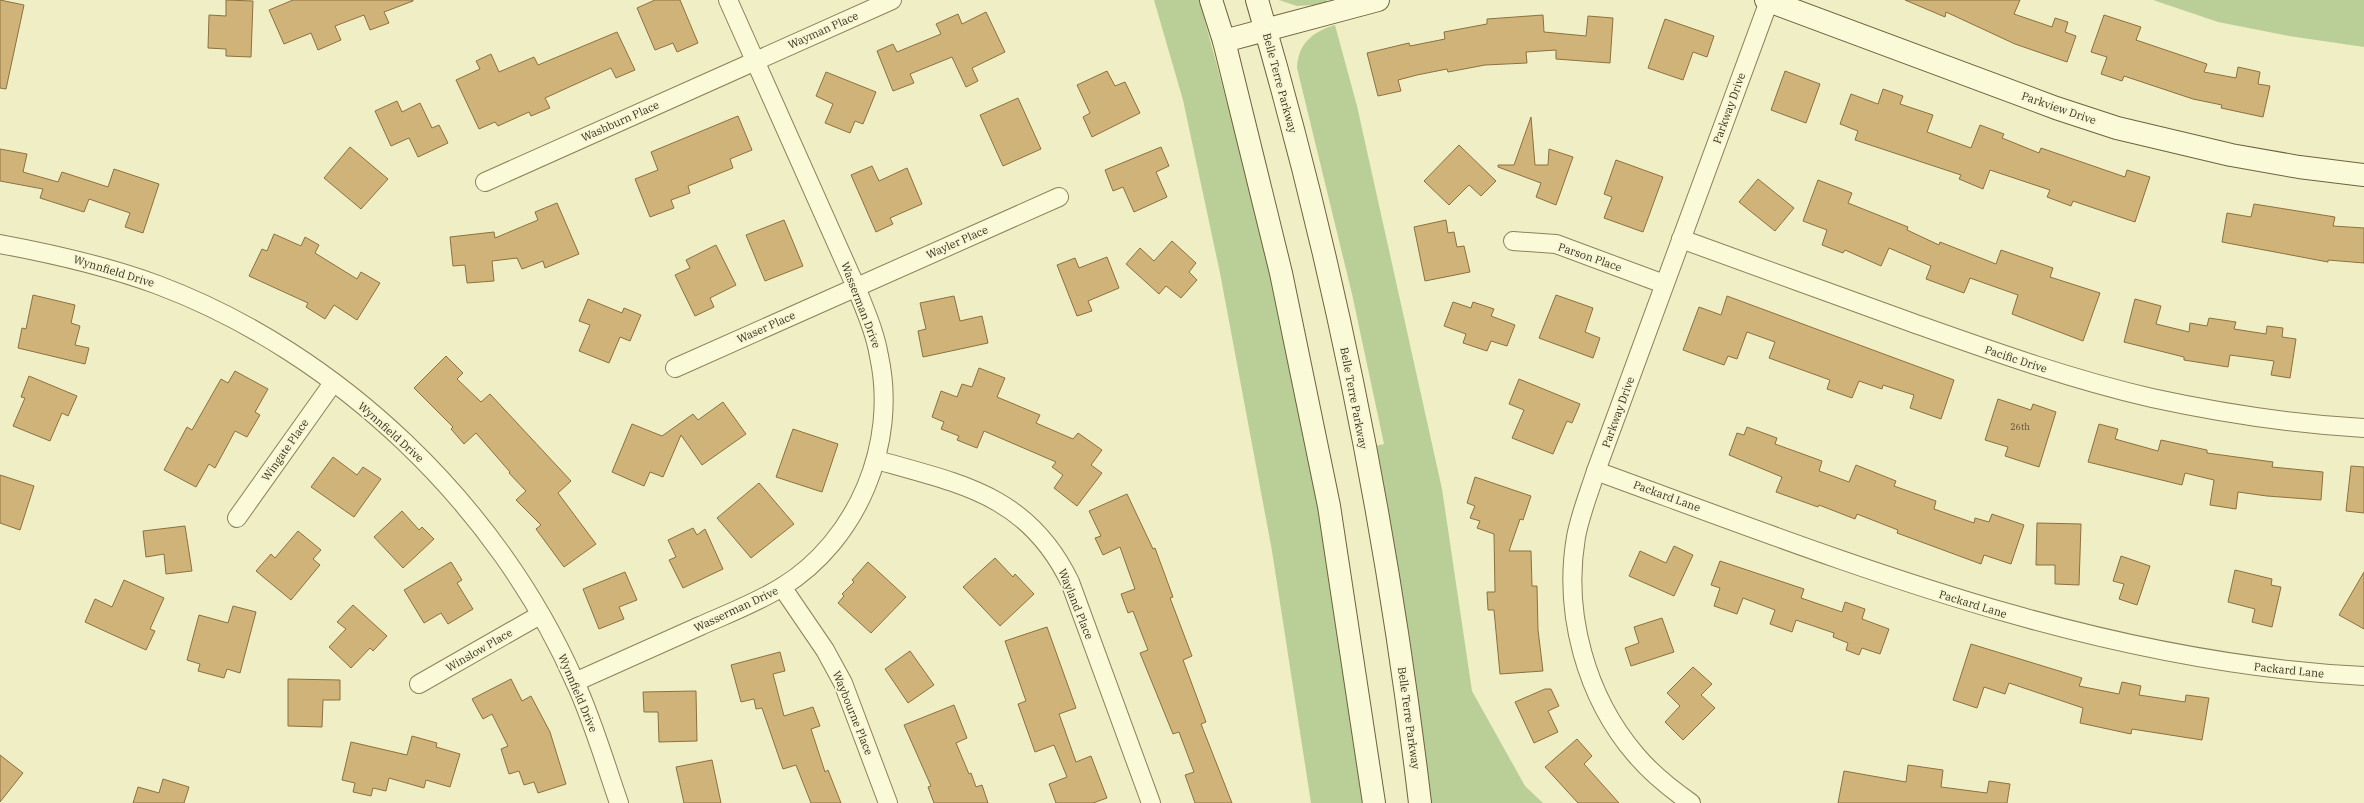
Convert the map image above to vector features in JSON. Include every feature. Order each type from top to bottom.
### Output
[{"type":"main road","points":[[1211,0],[1224,41],[1281,273],[1329,506],[1374,803]]},
{"type":"main road","name":"Belle Terre Parkway","points":[[1257,0],[1324,256],[1371,482],[1392,606],[1420,803]]},
{"type":"main road","points":[[1224,41],[1378,0]]},
{"type":"main road","name":"Parkview Drive","points":[[1767,0],[2043,104],[2117,128],[2238,156],[2329,171],[2364,174]]},
{"type":"street","name":"Wasserman Drive","points":[[575,682],[739,609],[782,587],[809,566],[838,534],[860,500],[877,460],[883,418],[882,372],[876,344],[856,287],[728,0]]},
{"type":"street","name":"Wayman Place","points":[[755,61],[892,0]]},
{"type":"street","name":"Parkway Drive","points":[[1691,803],[1648,768],[1624,740],[1601,701],[1582,653],[1575,608],[1574,558],[1581,517],[1596,471],[1767,0]]},
{"type":"street","name":"Washburn Place","points":[[485,182],[755,61]]},
{"type":"street","name":"Wayler Place","points":[[856,287],[1059,197]]},
{"type":"street","name":"Pacific Drive","points":[[1681,239],[1999,354],[2094,383],[2152,398],[2201,407],[2285,420],[2364,428]]},
{"type":"street","name":"Parson Place","points":[[1513,241],[1556,244],[1664,284]]},
{"type":"street","name":"Wynnfield Drive","points":[[0,244],[69,258],[160,286],[235,321],[284,350],[333,383],[402,440],[455,494],[487,534],[540,615],[575,682],[619,803]]},
{"type":"street","name":"Waser Place","points":[[675,368],[856,287]]},
{"type":"street","name":"Wingate Place","points":[[237,518],[333,383]]},
{"type":"street","name":"Wayland Place","points":[[877,460],[955,482],[983,493],[1015,513],[1046,543],[1058,560],[1070,582],[1152,803]]},
{"type":"street","name":"Packard Lane","points":[[1596,471],[1916,586],[2056,628],[2121,643],[2209,660],[2294,671],[2364,676]]},
{"type":"street","name":"Waybourne Place","points":[[782,587],[833,663],[843,683],[888,803]]},
{"type":"street","name":"Winslow Place","points":[[419,684],[540,615]]},
{"type":"green space","points":[[1154,0],[1199,0],[1238,145],[1274,291],[1306,439],[1334,595],[1365,803],[1311,803],[1272,551],[1220,273],[1183,100]]},
{"type":"green space","points":[[1279,0],[1327,0],[1328,4],[1297,6]]},
{"type":"green space","points":[[2153,0],[2364,0],[2364,47],[2289,36],[2218,22]]},
{"type":"green space","points":[[1335,25],[1357,106],[1442,489],[1472,691],[1525,786],[1543,803],[1431,803],[1418,705],[1375,446],[1384,444],[1352,294],[1297,68],[1300,52],[1308,40],[1320,31]]},
{"type":"building","points":[[0,0],[24,5],[6,89],[0,88]]},
{"type":"building","points":[[226,0],[253,1],[251,57],[226,56],[226,49],[208,48],[209,15],[226,16]]},
{"type":"building","points":[[293,0],[413,1],[384,12],[389,23],[370,30],[364,15],[335,26],[341,40],[318,50],[311,33],[284,44],[269,10]]},
{"type":"building","points":[[655,0],[680,0],[698,43],[677,52],[673,43],[655,50],[637,8]]},
{"type":"building","points":[[1905,0],[2020,0],[2014,14],[2052,27],[2055,18],[2068,22],[2065,32],[2076,36],[2067,62],[2015,44],[1946,12],[1945,17]]},
{"type":"building","points":[[986,12],[1005,52],[972,68],[978,81],[966,87],[952,57],[910,74],[914,83],[893,91],[877,51],[893,44],[897,52],[941,34],[936,24],[958,14],[962,24]]},
{"type":"building","points":[[1543,15],[1544,32],[1586,36],[1588,16],[1613,18],[1610,63],[1556,59],[1556,50],[1526,52],[1527,63],[1485,65],[1448,72],[1447,69],[1417,75],[1398,80],[1401,91],[1378,96],[1367,53],[1409,43],[1410,46],[1445,39],[1444,32],[1487,24],[1487,19]]},
{"type":"building","points":[[2104,15],[2141,27],[2136,40],[2207,64],[2204,72],[2236,78],[2238,67],[2260,72],[2258,84],[2270,86],[2263,117],[2221,108],[2222,105],[2193,99],[2124,76],[2122,81],[2101,74],[2107,57],[2091,52]]},
{"type":"building","points":[[1665,19],[1714,36],[1707,57],[1693,52],[1683,80],[1648,68]]},
{"type":"building","points":[[617,32],[635,70],[616,78],[611,68],[545,98],[550,108],[531,116],[529,112],[498,126],[495,122],[479,129],[456,80],[480,69],[476,61],[491,54],[499,72],[534,57],[538,65]]},
{"type":"building","points":[[1107,71],[1115,86],[1125,82],[1140,113],[1092,137],[1083,117],[1090,113],[1077,85]]},
{"type":"building","points":[[1785,71],[1820,84],[1806,123],[1771,110]]},
{"type":"building","points":[[826,72],[876,92],[863,124],[855,121],[850,133],[825,123],[833,104],[816,96]]},
{"type":"building","points":[[1883,89],[1903,96],[1900,104],[1933,115],[1927,132],[1971,148],[1980,125],[2004,134],[2002,138],[2039,153],[2041,148],[2125,177],[2127,170],[2150,177],[2135,222],[2073,201],[2071,206],[2047,197],[2050,190],[1990,170],[1983,189],[1959,179],[1961,175],[1855,140],[1858,131],[1840,124],[1851,94],[1878,104]]},
{"type":"building","points":[[1018,98],[1041,149],[1003,166],[980,115]]},
{"type":"building","points":[[397,101],[402,112],[420,103],[432,128],[439,125],[448,143],[418,157],[409,138],[391,146],[375,111]]},
{"type":"building","points":[[738,116],[752,150],[730,159],[733,168],[688,186],[690,193],[671,200],[674,208],[650,217],[635,179],[658,170],[651,152]]},
{"type":"building","points":[[1531,117],[1535,165],[1548,165],[1549,149],[1573,157],[1556,205],[1536,197],[1541,183],[1498,167],[1498,165],[1514,165]]},
{"type":"building","points":[[1459,145],[1496,181],[1481,196],[1469,185],[1449,205],[1424,181]]},
{"type":"building","points":[[350,147],[388,179],[361,209],[324,178]]},
{"type":"building","points":[[1161,147],[1169,166],[1156,172],[1167,197],[1134,212],[1123,187],[1113,191],[1105,170]]},
{"type":"building","points":[[0,149],[27,154],[23,172],[58,182],[62,172],[108,187],[114,169],[159,184],[143,233],[125,227],[130,213],[89,199],[84,212],[40,198],[43,189],[0,181]]},
{"type":"building","points":[[1616,160],[1663,177],[1643,232],[1604,218],[1612,197],[1604,194]]},
{"type":"building","points":[[872,166],[879,181],[907,168],[922,204],[890,218],[893,224],[876,232],[851,175]]},
{"type":"building","points":[[1758,179],[1794,208],[1775,231],[1739,202]]},
{"type":"building","points":[[1818,180],[1852,193],[1848,203],[1908,227],[1907,230],[1939,245],[1940,242],[1996,264],[2001,250],[2053,268],[2050,277],[2100,293],[2083,341],[2012,314],[2018,295],[1970,278],[1964,293],[1926,279],[1931,266],[1889,248],[1881,266],[1845,250],[1843,253],[1822,245],[1827,230],[1803,221]]},
{"type":"building","points":[[557,203],[579,254],[545,268],[543,261],[522,269],[517,258],[492,261],[494,281],[467,283],[465,265],[453,266],[450,237],[494,232],[495,238],[538,220],[535,212]]},
{"type":"building","points":[[2254,204],[2335,217],[2333,226],[2364,228],[2364,263],[2328,260],[2328,262],[2222,242],[2227,213],[2251,217]]},
{"type":"building","points":[[784,220],[803,266],[765,281],[746,235]]},
{"type":"building","points":[[1446,220],[1448,233],[1454,232],[1457,247],[1464,246],[1470,272],[1425,281],[1414,227]]},
{"type":"building","points":[[274,234],[301,246],[305,237],[319,245],[315,253],[357,279],[361,272],[380,283],[357,320],[334,305],[325,319],[306,307],[308,303],[249,276],[262,249],[267,251]]},
{"type":"building","points":[[1172,241],[1196,263],[1189,272],[1197,280],[1181,298],[1166,286],[1159,294],[1126,264],[1140,248],[1154,261]]},
{"type":"building","points":[[716,245],[736,285],[710,298],[714,307],[695,316],[675,275],[690,268],[686,260]]},
{"type":"building","points":[[1107,257],[1119,288],[1088,301],[1092,311],[1077,316],[1057,265],[1075,258],[1079,268]]},
{"type":"building","points":[[33,295],[75,305],[71,323],[80,326],[75,345],[89,348],[85,364],[18,348],[22,328],[26,329]]},
{"type":"building","points":[[1556,295],[1593,308],[1585,332],[1600,338],[1593,358],[1539,338]]},
{"type":"building","points":[[954,296],[960,321],[982,316],[988,343],[923,357],[918,331],[926,329],[920,303]]},
{"type":"building","points":[[1727,296],[1954,380],[1941,419],[1910,408],[1914,395],[1883,385],[1882,389],[1859,381],[1852,398],[1827,389],[1830,380],[1769,358],[1775,342],[1747,332],[1737,359],[1728,356],[1724,365],[1683,350],[1699,307],[1721,315]]},
{"type":"building","points":[[588,299],[622,313],[624,308],[641,315],[630,341],[620,337],[609,363],[579,351],[590,325],[579,321]]},
{"type":"building","points":[[2135,299],[2161,306],[2156,324],[2189,332],[2190,323],[2207,326],[2209,318],[2236,322],[2234,329],[2266,334],[2267,326],[2283,328],[2282,337],[2296,339],[2290,378],[2271,375],[2274,361],[2230,355],[2228,367],[2184,360],[2184,357],[2124,342]]},
{"type":"building","points":[[1453,302],[1471,308],[1473,302],[1494,309],[1491,316],[1515,325],[1507,346],[1491,341],[1487,351],[1463,343],[1466,334],[1444,326]]},
{"type":"building","points":[[446,356],[463,373],[457,379],[481,402],[490,394],[571,481],[558,493],[596,544],[564,567],[536,529],[541,525],[516,500],[526,491],[476,433],[464,444],[451,429],[453,427],[414,388]]},
{"type":"building","points":[[979,368],[1005,378],[997,397],[1040,415],[1036,423],[1073,439],[1078,433],[1102,450],[1091,465],[1102,473],[1077,506],[1054,488],[1063,475],[1052,467],[1056,462],[984,431],[977,448],[957,440],[959,436],[941,429],[944,422],[932,417],[941,391],[957,397],[962,384],[972,387]]},
{"type":"building","points":[[235,371],[268,389],[255,412],[260,415],[247,437],[235,431],[215,468],[209,464],[196,487],[164,470],[187,427],[192,430],[221,379],[228,383]]},
{"type":"building","points":[[29,376],[77,396],[68,416],[62,413],[50,441],[13,426],[25,398],[21,397]]},
{"type":"building","points":[[1519,379],[1580,404],[1572,423],[1567,421],[1553,454],[1512,438],[1524,410],[1509,404]]},
{"type":"building","points":[[1998,399],[2031,410],[2033,404],[2056,412],[2039,467],[2005,456],[2008,447],[1985,440]]},
{"type":"building","points":[[723,402],[746,434],[702,465],[681,435],[663,477],[650,472],[644,486],[612,472],[632,424],[662,436],[693,414],[698,420]]},
{"type":"building","points":[[2099,424],[2118,429],[2115,439],[2158,451],[2161,440],[2207,450],[2207,453],[2273,462],[2272,467],[2323,472],[2321,500],[2238,492],[2236,509],[2210,505],[2214,480],[2185,473],[2182,485],[2088,462]]},
{"type":"building","points":[[1747,427],[1777,438],[1775,444],[1822,461],[1819,471],[1849,482],[1856,465],[1896,481],[1894,486],[1936,501],[1934,509],[1974,523],[1975,518],[1989,522],[1992,514],[2024,525],[2011,564],[1984,555],[1981,564],[1897,533],[1898,530],[1857,514],[1855,519],[1819,505],[1818,507],[1776,492],[1782,477],[1729,455],[1737,433],[1744,435]]},
{"type":"building","points":[[793,429],[838,444],[822,492],[776,477]]},
{"type":"building","points":[[333,457],[357,475],[363,467],[381,479],[354,517],[311,487]]},
{"type":"building","points":[[2351,466],[2364,467],[2364,513],[2346,511]]},
{"type":"building","points":[[0,475],[34,486],[20,530],[0,523]]},
{"type":"building","points":[[1475,477],[1531,496],[1523,520],[1520,519],[1509,551],[1531,551],[1532,586],[1537,586],[1538,630],[1543,671],[1500,674],[1494,610],[1488,610],[1487,592],[1495,592],[1494,534],[1477,528],[1480,521],[1470,518],[1475,506],[1467,503]]},
{"type":"building","points":[[759,483],[794,524],[751,558],[717,518]]},
{"type":"building","points":[[1127,494],[1153,549],[1155,548],[1173,597],[1170,598],[1192,656],[1183,660],[1206,722],[1201,724],[1232,803],[1195,803],[1185,775],[1194,772],[1179,732],[1173,734],[1140,653],[1148,650],[1133,611],[1128,613],[1121,594],[1135,589],[1120,547],[1103,555],[1095,538],[1101,536],[1089,511]]},
{"type":"building","points":[[402,511],[419,530],[422,527],[434,539],[403,568],[374,537]]},
{"type":"building","points":[[2037,523],[2081,524],[2079,585],[2055,584],[2055,565],[2036,565]]},
{"type":"building","points":[[185,526],[192,571],[166,574],[164,554],[146,557],[143,531]]},
{"type":"building","points":[[693,528],[697,535],[705,529],[723,569],[683,588],[669,560],[676,557],[668,540]]},
{"type":"building","points":[[298,531],[321,550],[313,559],[320,565],[291,600],[256,571],[271,554],[275,558]]},
{"type":"building","points":[[1674,546],[1693,555],[1674,596],[1629,576],[1640,551],[1666,563]]},
{"type":"building","points":[[2121,556],[2150,566],[2137,605],[2119,599],[2124,584],[2113,581]]},
{"type":"building","points":[[995,558],[1013,577],[1015,574],[1034,594],[1000,626],[963,587]]},
{"type":"building","points":[[1720,561],[1804,589],[1801,598],[1842,612],[1845,602],[1865,609],[1862,619],[1889,629],[1880,654],[1862,648],[1859,655],[1846,650],[1848,643],[1833,637],[1834,633],[1796,620],[1792,632],[1770,624],[1775,610],[1743,598],[1737,614],[1714,606],[1720,588],[1711,585]]},
{"type":"building","points":[[451,562],[462,580],[457,583],[473,609],[448,624],[441,613],[424,623],[404,590]]},
{"type":"building","points":[[868,562],[906,597],[871,633],[838,603],[844,596],[842,594],[854,582],[852,580]]},
{"type":"building","points":[[2235,570],[2272,579],[2271,585],[2281,587],[2272,627],[2252,622],[2255,609],[2228,602]]},
{"type":"building","points":[[625,572],[637,600],[619,607],[624,619],[599,629],[583,589]]},
{"type":"building","points":[[2364,572],[2364,629],[2339,615]]},
{"type":"building","points":[[124,580],[164,598],[150,629],[155,631],[146,650],[85,622],[95,599],[112,607]]},
{"type":"building","points":[[353,605],[387,636],[373,651],[370,648],[351,668],[329,647],[346,629],[337,622]]},
{"type":"building","points":[[233,606],[256,612],[240,673],[227,669],[224,678],[198,671],[200,664],[187,660],[199,615],[228,623]]},
{"type":"building","points":[[1662,618],[1674,652],[1631,666],[1625,648],[1639,643],[1634,627]]},
{"type":"building","points":[[1047,627],[1076,708],[1059,714],[1076,762],[1091,756],[1107,798],[1093,803],[1056,803],[1049,784],[1067,777],[1054,745],[1035,752],[1018,704],[1026,701],[1005,641]]},
{"type":"building","points":[[1971,644],[2082,678],[2079,686],[2119,694],[2122,682],[2141,686],[2139,695],[2185,702],[2186,695],[2209,698],[2202,740],[2132,729],[2131,734],[2080,723],[2083,708],[2009,683],[2005,694],[1984,687],[1977,708],[1953,700]]},
{"type":"building","points":[[910,651],[934,685],[908,703],[885,669]]},
{"type":"building","points":[[780,652],[785,671],[773,674],[784,716],[813,707],[820,726],[811,729],[825,772],[828,770],[841,803],[811,803],[796,765],[783,769],[762,708],[756,709],[754,699],[741,702],[731,665]]},
{"type":"building","points":[[1693,667],[1712,684],[1701,695],[1715,708],[1683,740],[1665,722],[1680,706],[1667,693]]},
{"type":"building","points":[[288,679],[340,680],[340,700],[323,700],[322,727],[288,726]]},
{"type":"building","points":[[511,679],[522,701],[531,696],[550,732],[566,784],[538,793],[534,782],[524,785],[519,771],[509,774],[501,749],[508,746],[492,714],[483,719],[472,699]]},
{"type":"building","points":[[1545,689],[1551,689],[1559,706],[1548,711],[1558,732],[1534,743],[1515,702]]},
{"type":"building","points":[[696,691],[697,741],[659,742],[658,712],[644,712],[643,692]]},
{"type":"building","points":[[954,705],[967,738],[956,743],[969,774],[971,773],[976,787],[982,785],[988,803],[934,803],[928,787],[931,786],[904,725]]},
{"type":"building","points":[[412,736],[437,743],[436,747],[460,754],[450,787],[426,780],[424,788],[389,778],[386,791],[373,788],[371,796],[353,792],[355,783],[342,780],[351,742],[407,755]]},
{"type":"building","points":[[1577,739],[1592,756],[1584,764],[1619,803],[1578,803],[1545,767]]},
{"type":"building","points":[[0,755],[23,773],[0,802]]},
{"type":"building","points":[[712,760],[721,803],[684,803],[676,767]]},
{"type":"building","points":[[1908,765],[1943,770],[1941,787],[1987,793],[1989,781],[2010,784],[2007,803],[1838,803],[1844,771],[1906,782]]},
{"type":"building","points":[[163,779],[189,787],[184,803],[133,803],[138,787],[159,793]]}]
